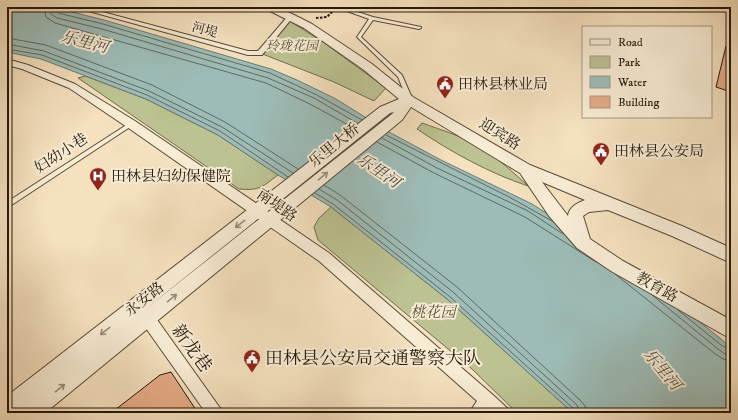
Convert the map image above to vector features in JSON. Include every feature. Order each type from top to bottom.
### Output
[{"type":"street","name":"河堤","points":[[77,7],[248,53],[260,53],[293,18]]},
{"type":"street","name":"迎宾路","points":[[270,7],[308,26],[368,67],[410,100],[525,169],[677,231],[731,256]]},
{"type":"street","name":"南堤路","points":[[7,62],[72,86],[131,124],[324,257],[502,413]]},
{"type":"street","name":"乐里大桥","points":[[287,196],[384,110],[410,100]]},
{"type":"street","name":"乐里大桥","points":[[287,196],[397,117],[410,100]]},
{"type":"street","name":"教育路","points":[[525,169],[554,212],[583,243],[618,266],[731,330]]},
{"type":"street","name":"永安路","points":[[7,408],[142,311],[287,196]]},
{"type":"street","points":[[583,243],[575,214],[580,208],[588,205],[611,204]]},
{"type":"street","name":"永安路","points":[[30,413],[142,311]]},
{"type":"street","name":"新龙巷","points":[[142,311],[215,413]]},
{"type":"street","points":[[477,413],[488,400]]},
{"type":"lane","points":[[338,7],[372,18],[420,28]]},
{"type":"lane","points":[[372,18],[359,37],[400,76],[410,100]]},
{"type":"lane","name":"妇幼小巷","points":[[7,205],[131,124]]},
{"type":"path","points":[[293,18],[327,17],[338,7]]},
{"type":"green space","name":"玲珑花园","points":[[288,20],[323,42],[386,88],[374,101],[334,82],[260,53]]},
{"type":"green space","points":[[85,76],[146,99],[218,135],[278,175],[268,183],[256,189],[239,189],[78,78]]},
{"type":"green space","points":[[422,123],[460,137],[482,148],[500,161],[528,186],[499,175],[443,146],[417,129]]},
{"type":"green space","name":"桃花园","points":[[331,207],[447,299],[573,413],[517,413],[472,369],[318,240],[314,227],[319,218]]},
{"type":"water","name":"乐里河","points":[[7,7],[52,7],[104,20],[271,69],[336,99],[389,132],[441,160],[532,204],[631,267],[731,347],[731,413],[573,413],[447,299],[331,207],[278,175],[218,135],[146,99],[41,59],[7,52]]},
{"type":"building","points":[[726,46],[731,47],[731,92],[716,87]]},
{"type":"building","points":[[171,372],[198,413],[111,413],[160,375]]},
{"type":"place","name":"田林县林业局","points":[[445,99]]},
{"type":"place","name":"田林县公安局","points":[[601,166]]},
{"type":"place","name":"田林县妇幼保健院","points":[[98,191]]},
{"type":"place","name":"田林县公安局交通警察大队","points":[[252,373]]}]
